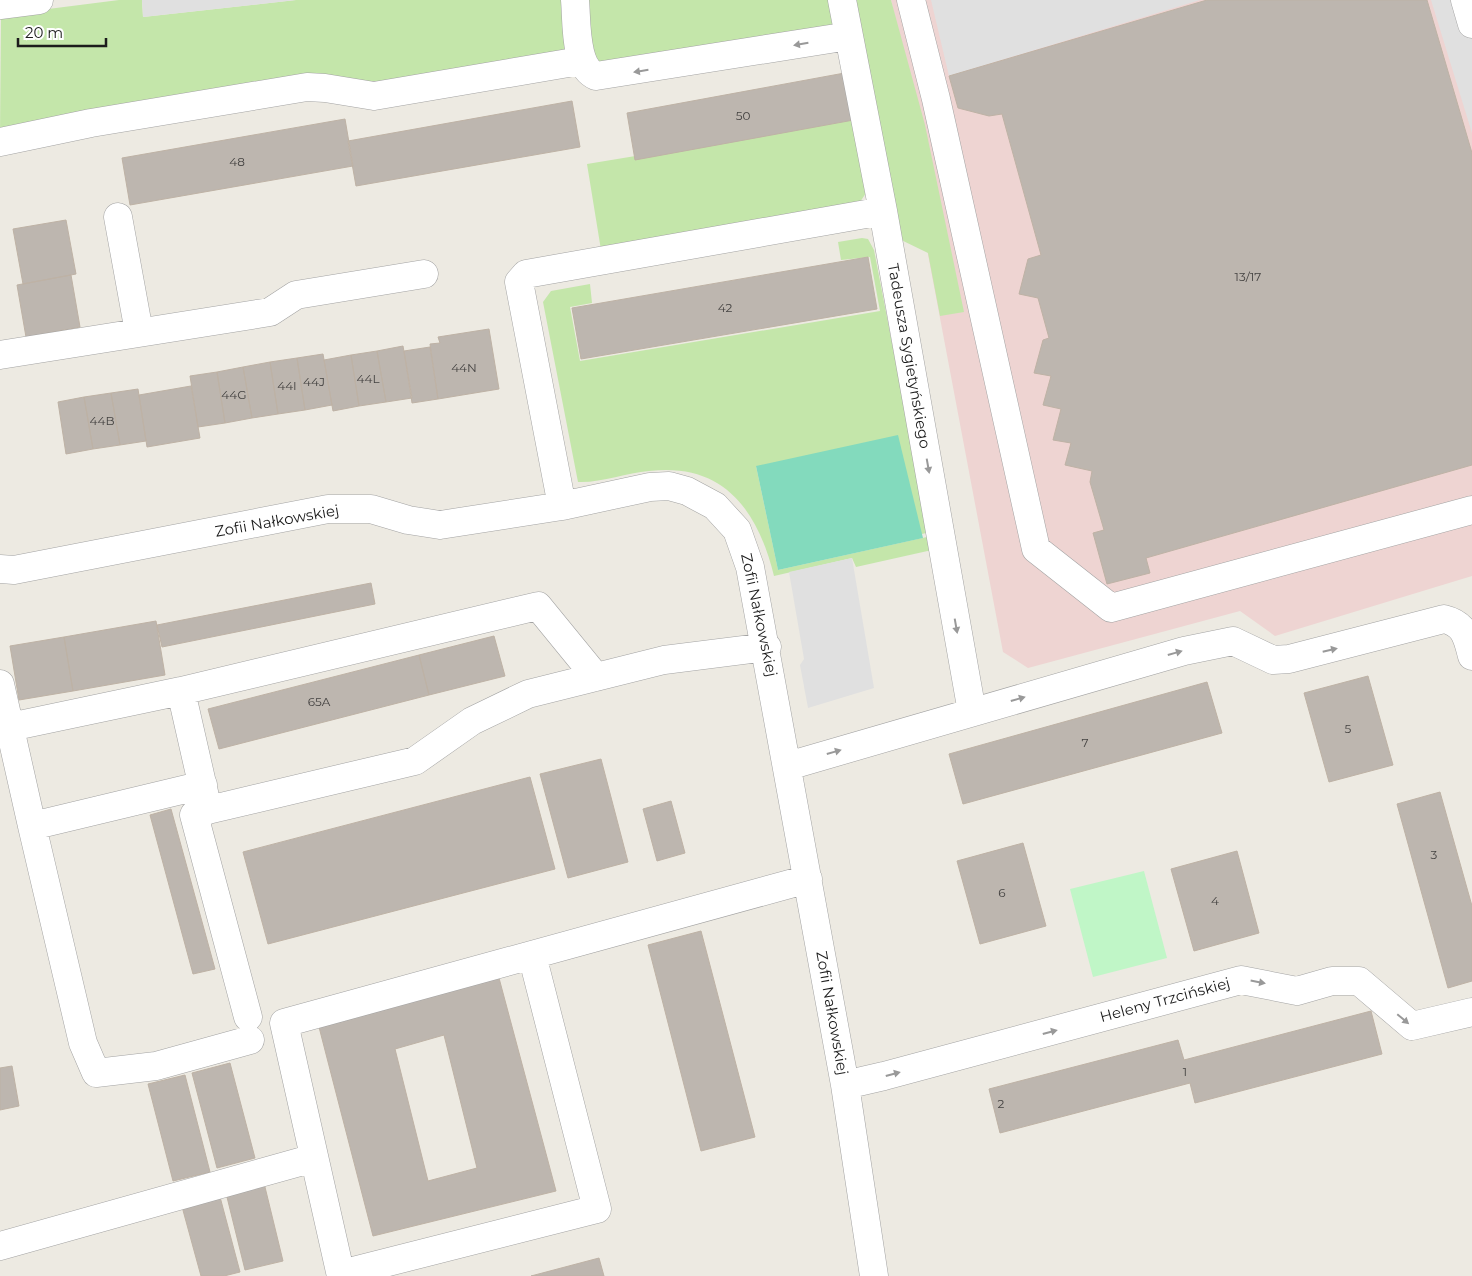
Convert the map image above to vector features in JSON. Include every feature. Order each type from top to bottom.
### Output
[{"type":"lane","points":[[0,5],[39,0]]},
{"type":"lane","points":[[575,0],[580,61],[591,74],[609,76],[849,36]]},
{"type":"lane","name":"Tadeusza Sygietyńskiego","points":[[842,0],[883,211],[972,712]]},
{"type":"lane","points":[[911,0],[936,99],[1036,549],[1111,608],[1472,510]]},
{"type":"lane","points":[[1465,0],[1472,24]]},
{"type":"lane","points":[[0,142],[99,122],[307,87],[374,96],[580,61]]},
{"type":"lane","points":[[562,506],[519,282],[526,274],[883,211]]},
{"type":"lane","points":[[118,217],[139,332]]},
{"type":"lane","points":[[0,356],[270,312],[296,295],[424,274]]},
{"type":"lane","name":"Zofii Nałkowskiej","points":[[0,569],[14,570],[328,509],[371,509],[408,520],[440,525],[562,506],[624,492],[669,486],[687,491],[716,506],[737,530],[744,545],[767,646],[845,1085],[874,1276]]},
{"type":"lane","points":[[10,727],[181,691],[538,606],[596,677]]},
{"type":"lane","points":[[788,766],[1184,650],[1226,642],[1240,642],[1254,652],[1273,660],[1289,659],[1444,619],[1456,622],[1466,635],[1472,656]]},
{"type":"lane","points":[[32,826],[415,761],[472,722],[528,694],[664,660],[767,646]]},
{"type":"lane","points":[[0,684],[83,1043],[96,1073],[156,1066],[249,1029],[194,815],[205,797],[181,691]]},
{"type":"lane","points":[[532,955],[597,1209],[341,1275],[284,1023],[808,879]]},
{"type":"lane","name":"Heleny Trzcińskiej","points":[[845,1085],[1241,980],[1297,990],[1332,981],[1359,981],[1412,1026],[1472,1012]]},
{"type":"lane","points":[[0,1246],[314,1158]]},
{"type":"shaded area","points":[[142,0],[296,0],[143,17]]},
{"type":"shaded area","points":[[891,0],[1472,0],[1472,576],[1275,636],[1240,611],[1028,668],[1003,652],[897,90],[897,26]]},
{"type":"shaded area","points":[[931,0],[1200,0],[949,76]]},
{"type":"shaded area","points":[[1431,0],[1472,0],[1472,133]]},
{"type":"shaded area","points":[[852,558],[874,688],[808,708],[800,665],[804,659],[789,572]]},
{"type":"green space","points":[[119,0],[142,0],[143,17],[296,0],[565,0],[572,43],[565,57],[0,134],[1,15]]},
{"type":"green space","points":[[582,0],[834,0],[839,29],[595,68]]},
{"type":"green space","points":[[851,0],[891,0],[925,125],[964,312],[940,316],[928,253],[895,237]]},
{"type":"green space","points":[[859,119],[866,193],[860,202],[601,250],[587,164]]},
{"type":"green space","points":[[862,238],[868,239],[874,250],[932,550],[856,567],[852,558],[774,576],[767,552],[747,512],[734,496],[717,483],[698,474],[675,470],[649,471],[596,481],[578,482],[543,302],[551,291],[590,284],[592,303],[570,307],[580,361],[880,311],[870,257],[841,260],[838,242]],"holes":[[[756,466],[922,534],[926,533],[927,537],[778,570]]]},
{"type":"green space","points":[[898,435],[923,538],[778,570],[756,466]]},
{"type":"green space","points":[[1144,871],[1167,958],[1093,977],[1070,889]]},
{"type":"building","points":[[1207,0],[1427,0],[1472,153],[1472,465],[1146,558],[1150,573],[1107,584],[1093,533],[1104,530],[1090,482],[1092,471],[1065,465],[1071,443],[1053,440],[1061,409],[1043,405],[1051,376],[1034,373],[1043,340],[1049,338],[1038,298],[1019,294],[1028,259],[1041,255],[1002,114],[989,116],[958,108],[949,76]]},
{"type":"building","points":[[850,72],[859,119],[635,160],[627,113]]},
{"type":"building","points":[[572,101],[580,147],[356,186],[348,141]]},
{"type":"building","points":[[345,119],[353,166],[130,205],[122,158]]},
{"type":"building","points":[[66,220],[76,274],[23,284],[13,229]]},
{"type":"building","points":[[868,257],[877,309],[581,359],[572,308]]},
{"type":"building","points":[[71,275],[80,327],[26,337],[17,285]]},
{"type":"building","points":[[489,329],[499,389],[438,399],[430,344],[440,343],[438,337]]},
{"type":"building","points":[[403,346],[412,398],[386,402],[377,351]]},
{"type":"building","points":[[430,347],[438,399],[412,403],[404,351]]},
{"type":"building","points":[[377,351],[386,402],[359,406],[351,355]]},
{"type":"building","points":[[323,354],[332,405],[305,410],[297,358]]},
{"type":"building","points":[[351,355],[359,406],[333,411],[324,360]]},
{"type":"building","points":[[297,358],[305,410],[278,414],[270,362]]},
{"type":"building","points":[[270,362],[278,414],[252,418],[243,367]]},
{"type":"building","points":[[243,367],[252,418],[225,423],[217,372]]},
{"type":"building","points":[[217,372],[225,423],[198,427],[190,376]]},
{"type":"building","points":[[191,386],[200,438],[147,447],[139,395]]},
{"type":"building","points":[[138,389],[146,441],[120,445],[111,393]]},
{"type":"building","points":[[111,393],[120,445],[93,449],[84,397]]},
{"type":"building","points":[[84,397],[93,449],[66,454],[58,402]]},
{"type":"building","points":[[371,583],[375,604],[162,647],[157,625]]},
{"type":"building","points":[[156,621],[165,675],[73,691],[64,637]]},
{"type":"building","points":[[494,636],[505,676],[429,695],[419,655]]},
{"type":"building","points":[[64,637],[73,691],[19,700],[10,646]]},
{"type":"building","points":[[419,655],[429,695],[219,749],[208,709]]},
{"type":"building","points":[[1368,676],[1393,765],[1329,782],[1304,693]]},
{"type":"building","points":[[1207,682],[1222,733],[963,804],[949,754]]},
{"type":"building","points":[[601,759],[628,862],[568,878],[540,774]]},
{"type":"building","points":[[530,777],[555,869],[268,944],[243,852]]},
{"type":"building","points":[[1440,792],[1472,906],[1472,981],[1448,988],[1397,804]]},
{"type":"building","points":[[671,801],[685,853],[657,861],[643,809]]},
{"type":"building","points":[[171,809],[215,969],[193,974],[150,815]]},
{"type":"building","points":[[1023,843],[1046,926],[980,944],[957,861]]},
{"type":"building","points":[[1237,851],[1259,933],[1194,951],[1171,869]]},
{"type":"building","points":[[701,931],[755,1137],[701,1151],[648,945]]},
{"type":"building","points":[[499,978],[556,1191],[373,1236],[319,1027]],"holes":[[[444,1035],[477,1168],[428,1181],[395,1049]]]},
{"type":"building","points":[[1371,1011],[1382,1054],[1195,1103],[1190,1083],[1000,1133],[989,1089],[1178,1040],[1184,1060]]},
{"type":"building","points":[[230,1063],[255,1158],[217,1168],[192,1073]]},
{"type":"building","points":[[12,1066],[19,1106],[0,1110],[0,1068]]},
{"type":"building","points":[[185,1075],[210,1172],[173,1181],[148,1084]]},
{"type":"building","points":[[264,1183],[283,1261],[245,1270],[226,1193]]},
{"type":"building","points":[[219,1193],[240,1272],[224,1276],[201,1276],[181,1203]]},
{"type":"building","points":[[599,1258],[604,1276],[531,1276]]}]
